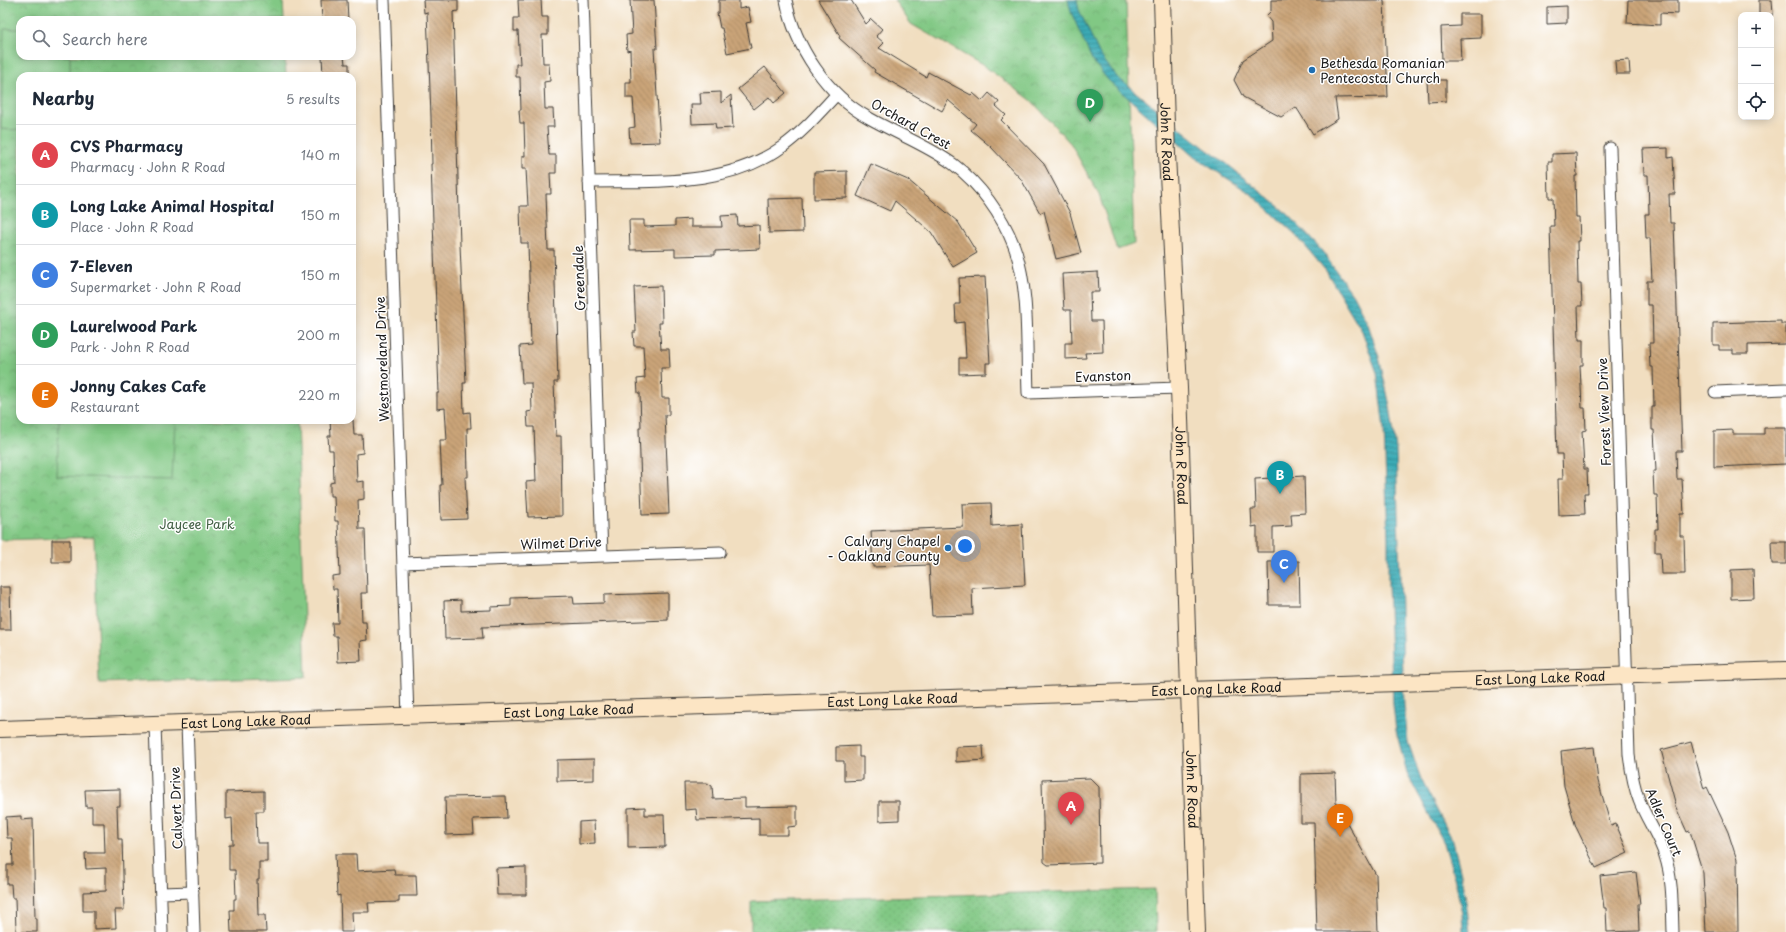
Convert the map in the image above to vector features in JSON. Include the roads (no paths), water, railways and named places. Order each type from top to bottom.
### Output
[{"type":"main road","name":"John R Road","points":[[1162,0],[1167,155],[1179,388],[1197,932]]},
{"type":"main road","name":"East Long Lake Road","points":[[0,729],[1786,670]]},
{"type":"street","name":"Westmoreland Drive","points":[[384,0],[408,716]]},
{"type":"street","name":"Greendale","points":[[584,0],[602,555]]},
{"type":"street","name":"Orchard Crest","points":[[786,0],[794,26],[813,66],[837,94],[849,105],[868,118],[923,144],[955,166],[986,197],[998,214],[1014,246],[1023,283],[1028,393]]},
{"type":"street","points":[[589,182],[692,179],[729,172],[765,157],[781,147],[812,122],[837,94]]},
{"type":"street","name":"Forest View Drive","points":[[1610,148],[1627,675]]},
{"type":"street","name":"Evanston","points":[[1028,393],[1179,388]]},
{"type":"street","points":[[1715,392],[1786,389]]},
{"type":"street","name":"Wilmet Drive","points":[[403,563],[720,552]]},
{"type":"street","name":"Adler Court","points":[[1627,675],[1629,754],[1631,769],[1639,800],[1664,854],[1669,869],[1673,932]]},
{"type":"street","name":"Calvert Drive","points":[[187,723],[194,932]]},
{"type":"street","name":"Calvert Drive","points":[[155,724],[162,932]]},
{"type":"street","points":[[161,893],[193,892]]},
{"type":"water","points":[[1068,0],[1077,0],[1079,10],[1100,55],[1117,77],[1289,215],[1322,251],[1353,295],[1368,324],[1379,357],[1390,406],[1396,449],[1404,705],[1408,742],[1421,779],[1453,841],[1464,886],[1470,932],[1463,932],[1462,914],[1456,884],[1444,843],[1407,773],[1396,731],[1393,705],[1388,585],[1384,429],[1377,373],[1362,331],[1326,271],[1295,234],[1250,193],[1194,157],[1108,80],[1092,60],[1071,12]]},
{"type":"place","name":"Bethesda Romanian Pentecostal Church","points":[[1312,70]]},
{"type":"place","name":"Laurelwood Park","points":[[1090,122]]},
{"type":"place","name":"Long Lake Animal Hospital","points":[[1280,494]]},
{"type":"place","name":"Calvary Chapel - Oakland County","points":[[948,548]]},
{"type":"place","name":"7-Eleven","points":[[1284,583]]},
{"type":"place","name":"CVS Pharmacy","points":[[1071,825]]},
{"type":"place","name":"Jonny Cakes Cafe","points":[[1340,837]]},
{"type":"park label","name":"Jaycee Park","points":[[197,524]]}]
